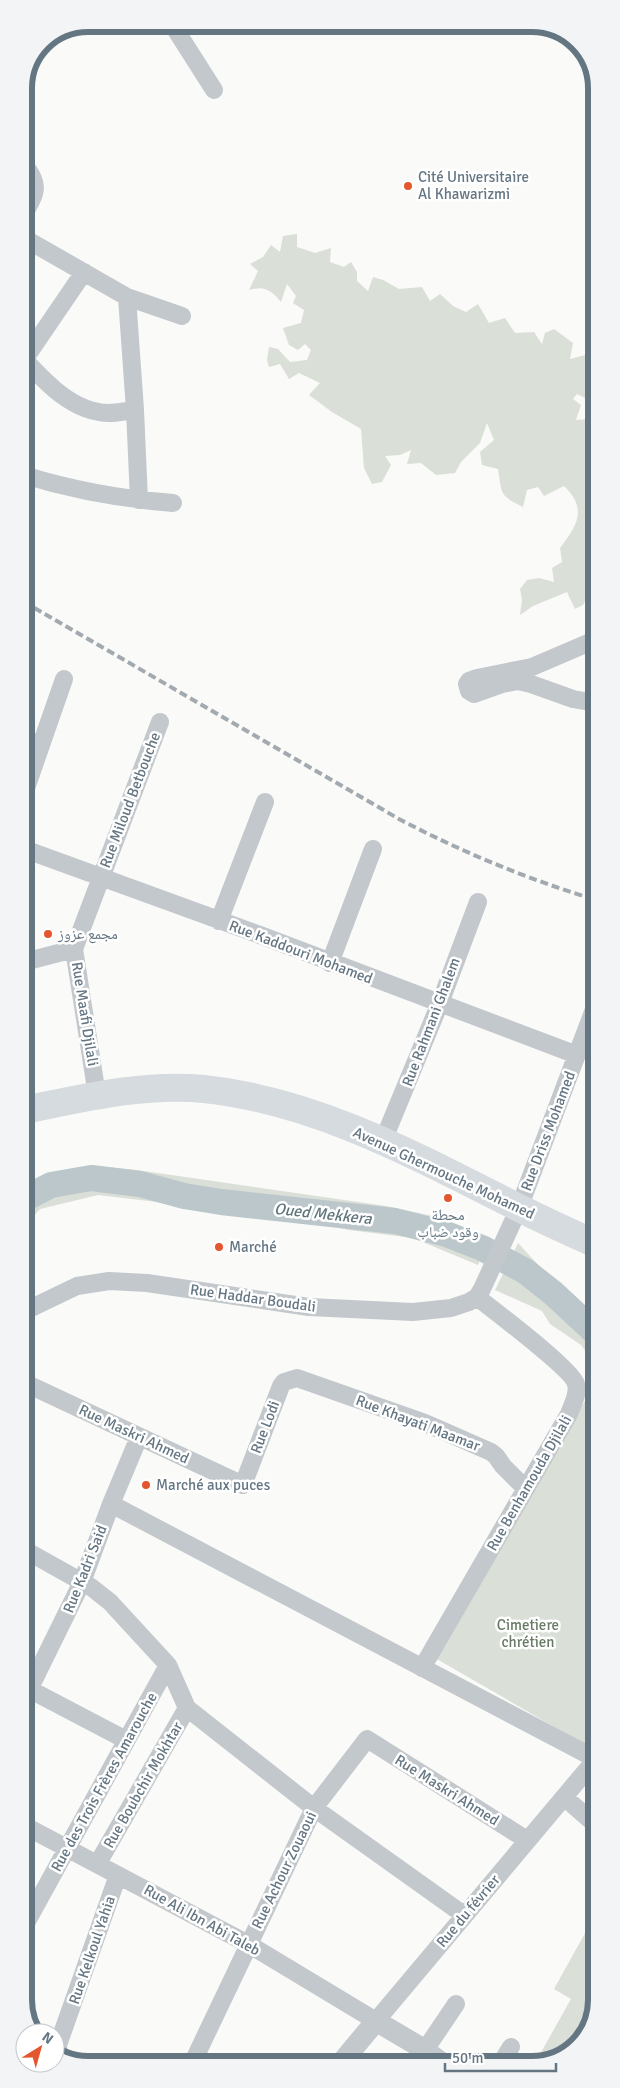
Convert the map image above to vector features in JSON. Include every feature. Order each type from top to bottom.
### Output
[{"type":"main road","name":"Avenue Ghermouche Mohamed","points":[[32,1108],[97,1095],[141,1089],[202,1089],[246,1096],[294,1108],[360,1131],[433,1164],[514,1219],[588,1242]]},
{"type":"street","points":[[177,32],[214,90]]},
{"type":"street","points":[[32,175],[36,187],[32,200]]},
{"type":"street","points":[[32,243],[127,297],[182,316]]},
{"type":"street","points":[[32,347],[84,272]]},
{"type":"street","points":[[127,297],[135,410],[138,500]]},
{"type":"street","points":[[32,367],[66,398],[83,407],[106,413],[135,410]]},
{"type":"street","points":[[32,478],[45,482],[138,500],[173,503]]},
{"type":"street","points":[[588,643],[524,675],[573,699],[588,702]]},
{"type":"street","points":[[32,771],[64,679]]},
{"type":"street","name":"Rue Miloud Betbouche","points":[[100,877],[160,722]]},
{"type":"street","points":[[32,742],[41,746]]},
{"type":"street","points":[[219,921],[265,802]]},
{"type":"street","points":[[330,963],[373,849]]},
{"type":"street","name":"Rue Kaddouri Mohamed","points":[[32,852],[577,1055]]},
{"type":"street","name":"Rue Maafi Djilali","points":[[97,1095],[74,950],[100,877]]},
{"type":"street","name":"Rue Rahmani Ghalem","points":[[383,1141],[440,1003],[478,902]]},
{"type":"street","points":[[32,960],[74,950]]},
{"type":"street","name":"Rue Driss Mohamed","points":[[479,1293],[514,1219],[588,1025]]},
{"type":"street","name":"Rue Haddar Boudali","points":[[32,1308],[77,1286],[109,1281],[147,1283],[309,1307],[413,1312],[451,1308],[469,1302],[479,1293]]},
{"type":"street","name":"Rue Benhamouda Djilali","points":[[422,1668],[569,1414],[577,1392],[576,1382],[568,1372],[479,1293]]},
{"type":"street","name":"Rue Khayati Maamar","points":[[297,1378],[425,1423],[491,1452],[526,1489]]},
{"type":"street","name":"Rue Lodi","points":[[243,1485],[281,1386],[284,1382],[297,1378]]},
{"type":"street","name":"Rue Maskri Ahmed","points":[[32,1387],[243,1485]]},
{"type":"street","name":"Rue Kadri Said","points":[[32,1680],[82,1582],[111,1504],[139,1437]]},
{"type":"street","points":[[111,1504],[588,1755]]},
{"type":"street","points":[[32,1554],[82,1582],[110,1602],[168,1665],[187,1708],[314,1808],[464,1915]]},
{"type":"street","name":"Rue des Trois Frères Amarouche","points":[[32,1912],[168,1665]]},
{"type":"street","points":[[32,1695],[126,1740]]},
{"type":"street","name":"Rue Boubchir Mokhtar","points":[[98,1863],[187,1708]]},
{"type":"street","name":"Rue Maskri Ahmed","points":[[367,1739],[527,1840]]},
{"type":"street","name":"Rue Achour Zouaoui","points":[[196,2055],[314,1808],[367,1739]]},
{"type":"street","name":"Rue du février","points":[[347,2056],[588,1768]]},
{"type":"street","points":[[564,1797],[588,1818]]},
{"type":"street","name":"Rue Ali Ibn Abi Taleb","points":[[32,1830],[248,1944],[376,2021]]},
{"type":"street","name":"Rue Kelkoul Yahia","points":[[65,2024],[118,1875]]},
{"type":"street","points":[[425,2050],[456,2004]]},
{"type":"street","points":[[376,2021],[433,2056]]},
{"type":"street","points":[[506,2056],[511,2047]]},
{"type":"green space","points":[[297,234],[297,247],[315,253],[331,248],[330,262],[344,267],[351,262],[357,272],[357,281],[368,291],[373,277],[399,289],[422,287],[430,301],[440,294],[453,306],[466,312],[478,304],[489,323],[505,318],[515,333],[534,332],[542,344],[545,333],[554,329],[573,343],[570,359],[588,354],[588,400],[577,394],[573,399],[581,405],[576,420],[588,419],[588,595],[583,605],[575,609],[567,592],[533,606],[520,615],[522,600],[520,589],[527,580],[539,578],[554,582],[552,568],[562,562],[560,548],[575,525],[578,510],[576,502],[564,486],[544,496],[538,487],[527,490],[523,507],[510,500],[501,489],[498,469],[482,465],[480,452],[494,440],[487,423],[480,443],[461,462],[455,473],[436,475],[421,463],[407,464],[411,450],[400,455],[385,456],[391,465],[382,482],[372,484],[364,468],[361,429],[332,412],[309,395],[320,383],[299,373],[289,379],[280,364],[269,367],[267,360],[269,347],[278,349],[290,362],[307,360],[311,350],[305,344],[298,350],[289,345],[283,328],[301,323],[304,310],[293,303],[296,296],[287,284],[281,302],[268,290],[259,288],[249,290],[258,271],[250,264],[263,257],[271,245],[280,252],[283,236]]},
{"type":"green space","points":[[97,1166],[137,1170],[386,1206],[442,1218],[488,1238],[484,1245],[474,1241],[483,1254],[478,1265],[413,1238],[349,1230],[301,1219],[98,1195],[40,1209],[32,1218],[32,1180],[41,1185],[41,1177],[74,1168]],"holes":[[[127,1174],[140,1184],[170,1183],[192,1199],[228,1199],[253,1195],[322,1210],[356,1210],[412,1220],[423,1228],[432,1221],[470,1239],[461,1243],[440,1235],[435,1225],[422,1232],[389,1218],[361,1212],[327,1216],[291,1205],[250,1199],[216,1205],[188,1202],[170,1187],[140,1190],[130,1177],[110,1187],[93,1182],[108,1176]]]},
{"type":"green space","points":[[518,1243],[566,1295],[574,1298],[588,1316],[588,1354],[581,1345],[550,1324],[542,1311],[495,1290]]},
{"type":"green space","name":"Cimetiere chrétien","points":[[588,1396],[588,1746],[435,1658]]},
{"type":"green space","points":[[588,1928],[588,2000],[583,2021],[569,2042],[560,2048],[540,2055],[571,1999],[554,1989]]},
{"type":"waterway","name":"Oued Mekkera","points":[[32,1195],[51,1185],[91,1178],[140,1184],[184,1196],[221,1202],[395,1221],[446,1234],[482,1248],[525,1271],[553,1293],[588,1326]]},
{"type":"railway","points":[[32,607],[399,819],[495,864],[588,897]]},
{"type":"place","name":"Cité Universitaire Al Khawarizmi","points":[[408,186]]},
{"type":"place","name":"مجمع عزوز","points":[[48,934]]},
{"type":"place","name":"محطة وقود ضباب","points":[[448,1198]]},
{"type":"place","name":"Marché","points":[[219,1247]]},
{"type":"place","name":"Marché aux puces","points":[[146,1485]]}]
